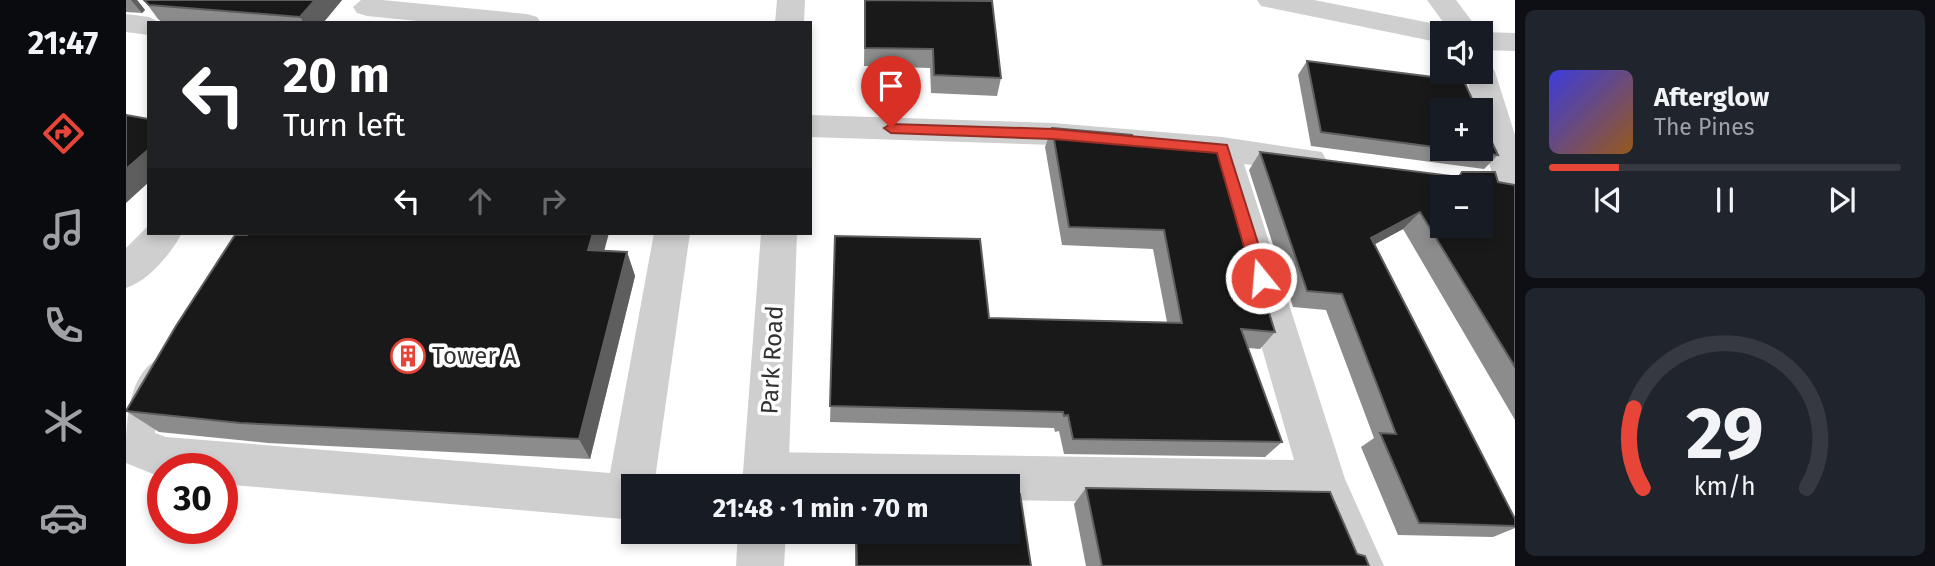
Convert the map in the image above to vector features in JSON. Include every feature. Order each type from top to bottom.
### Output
[{"type":"street","points":[[789,21],[791,0]]},
{"type":"street","points":[[1271,0],[1430,32]]},
{"type":"street","points":[[1441,0],[1457,21]]},
{"type":"street","points":[[365,10],[502,21]]},
{"type":"street","points":[[126,23],[147,26]]},
{"type":"street","points":[[1493,41],[1515,42]]},
{"type":"street","points":[[1483,84],[1505,188]]},
{"type":"street","points":[[812,125],[1053,134],[1222,149],[1347,166]]},
{"type":"street","points":[[1222,149],[1324,483],[1360,566]]},
{"type":"street","points":[[126,273],[161,235]]},
{"type":"street","points":[[634,474],[672,235]]},
{"type":"street","name":"Park Road","points":[[766,474],[779,235]]},
{"type":"street","points":[[184,339],[135,422],[130,444],[144,452],[166,458],[621,495]]},
{"type":"street","points":[[1020,481],[1324,483]]},
{"type":"street","points":[[760,566],[761,544]]},
{"type":"building","points":[[144,0],[315,0],[300,17],[149,5]]},
{"type":"building","points":[[865,0],[992,1],[1001,78],[934,75],[933,49],[865,48]]},
{"type":"building","points":[[1307,61],[1430,77],[1430,84],[1465,84],[1472,98],[1430,98],[1430,146],[1321,132]]},
{"type":"building","points":[[126,115],[147,119],[147,151],[126,169]]},
{"type":"building","points":[[1052,128],[1132,135],[1135,146],[1218,147],[1275,332],[1241,329],[1282,442],[1073,439],[1068,415],[1064,416],[1063,412],[830,406],[835,236],[980,239],[989,318],[1182,323],[1164,230],[1069,227]]},
{"type":"building","points":[[1260,152],[1443,175],[1430,175],[1430,228],[1420,212],[1371,238],[1515,519],[1515,526],[1419,523],[1380,433],[1396,434],[1342,294],[1307,291]]},
{"type":"building","points":[[1462,172],[1495,172],[1498,182],[1515,185],[1515,367],[1436,238],[1493,238],[1493,175],[1460,175]]},
{"type":"building","name":"Tower A","points":[[235,235],[592,235],[588,250],[627,252],[579,439],[240,423],[126,411],[176,326]]},
{"type":"building","points":[[1086,488],[1330,492],[1357,554],[1365,556],[1369,566],[1102,566]]},
{"type":"building","points":[[1020,494],[1031,566],[857,566],[856,544],[1020,544]]},
{"type":"place","name":"Tower A","points":[[408,356]]},
{"type":"route","points":[[891,128],[1053,134],[1222,149],[1261,278]]}]
